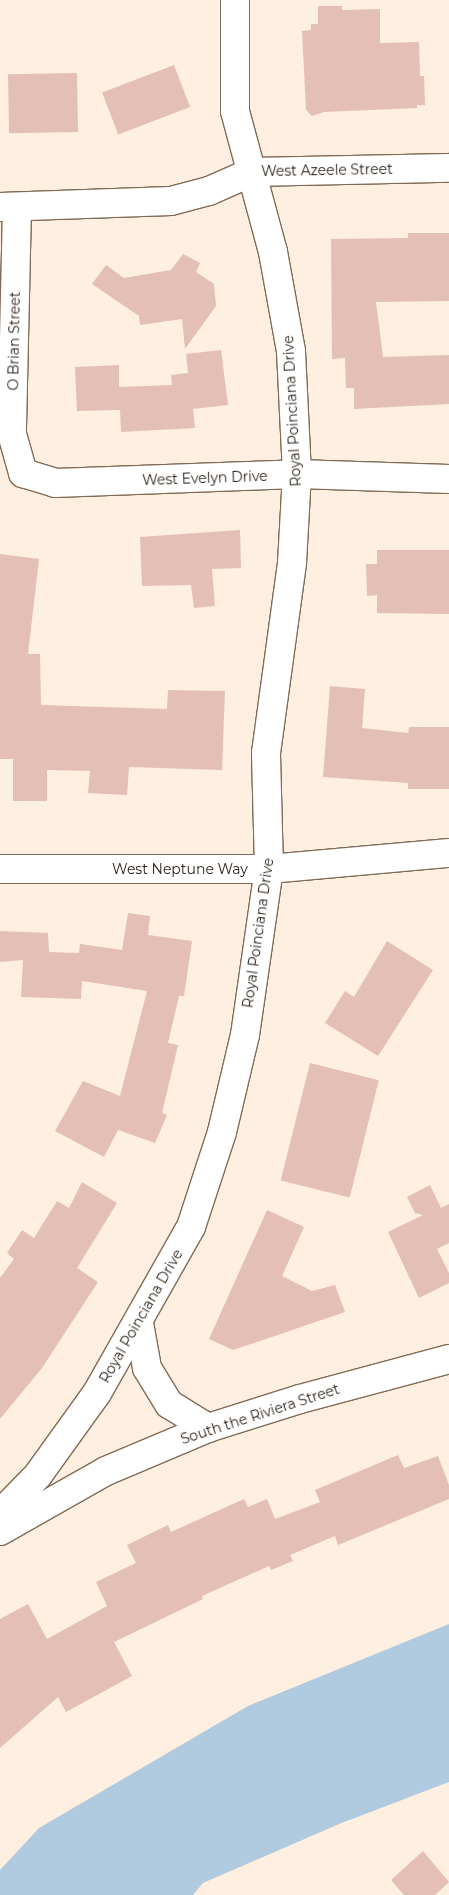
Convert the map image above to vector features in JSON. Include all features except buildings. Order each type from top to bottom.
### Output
[{"type":"street","name":"Royal Poinciana Drive","points":[[0,1514],[38,1475],[97,1393],[191,1228],[222,1132],[244,1035],[269,869],[266,753],[292,563],[297,474],[291,351],[272,252],[235,111],[235,0]]},
{"type":"street","name":"West Azeele Street","points":[[9,207],[171,201],[209,191],[252,172],[449,168]]},
{"type":"street","name":"O Brian Street","points":[[9,207],[12,434],[23,473]]},
{"type":"street","name":"West Evelyn Drive","points":[[23,473],[55,483],[297,474],[449,479]]},
{"type":"street","name":"West Neptune Way","points":[[0,869],[269,869],[449,853]]},
{"type":"street","points":[[138,1324],[147,1368],[169,1404],[208,1428]]},
{"type":"street","name":"South the Riviera Street","points":[[0,1531],[106,1471],[208,1428],[300,1399],[449,1359]]},
{"type":"water","points":[[449,1624],[449,1782],[339,1824],[203,1883],[193,1895],[0,1895],[0,1870],[39,1828],[248,1706]]}]
